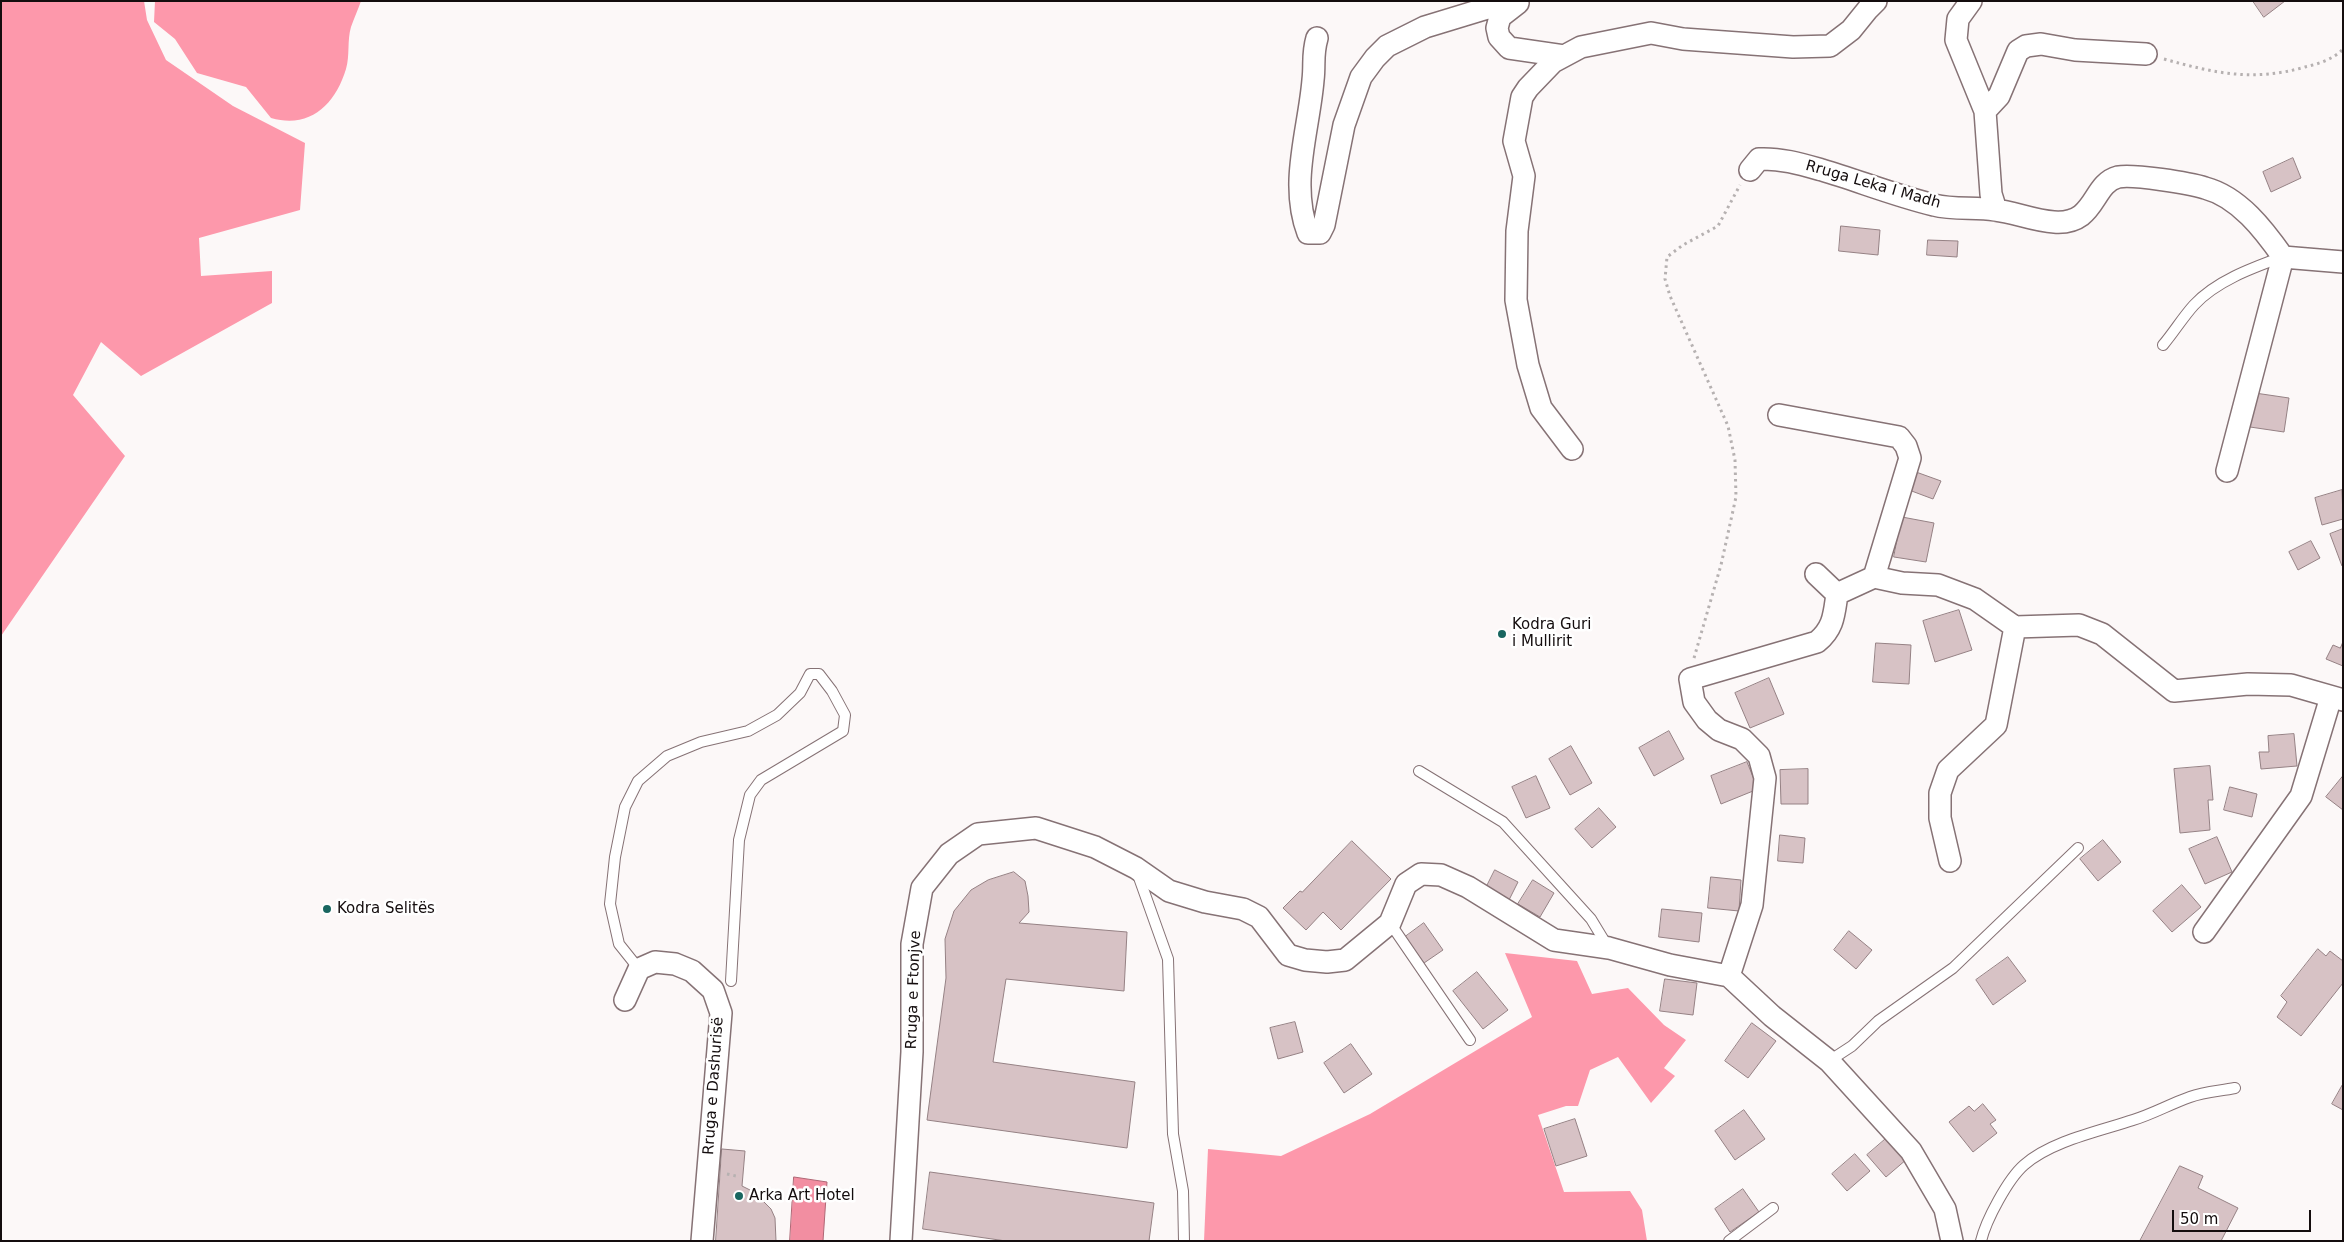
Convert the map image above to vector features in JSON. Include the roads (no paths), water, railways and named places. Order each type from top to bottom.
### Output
[{"type":"street","points":[[1572,449],[1541,408],[1528,365],[1516,300],[1514,276],[1518,217],[1524,176],[1514,142],[1514,131],[1522,97],[1528,88],[1548,66],[1581,47],[1651,32],[1683,39],[1793,47],[1830,46],[1851,30],[1876,1]]},
{"type":"street","points":[[1971,1],[1958,19],[1956,40],[1986,111],[1992,194],[1996,210]]},
{"type":"street","points":[[1517,4],[1500,17],[1496,28],[1499,38],[1509,48],[1564,56]]},
{"type":"street","points":[[1317,38],[1312,55],[1313,79],[1303,142],[1301,203],[1308,233],[1320,233],[1324,225],[1344,125],[1361,77],[1375,58],[1388,46],[1425,27],[1494,6],[1517,4]]},
{"type":"street","points":[[1986,111],[1999,96],[2018,51],[2026,46],[2042,44],[2075,50],[2146,54]]},
{"type":"street","name":"Rruga Leka I Madh","points":[[1750,170],[1759,160],[1775,158],[1857,180],[1935,206],[1996,210],[2054,222],[2072,221],[2086,213],[2107,183],[2118,177],[2137,177],[2196,186],[2206,188],[2229,199],[2248,214],[2283,257]]},
{"type":"street","points":[[2227,471],[2283,257],[2343,262]]},
{"type":"street","points":[[1779,415],[1899,437],[1906,446],[1910,458],[1874,577]]},
{"type":"street","points":[[1816,574],[1837,594]]},
{"type":"street","points":[[1837,594],[1874,577],[1902,583],[1938,585],[1975,599],[2015,626],[2080,625],[2102,634],[2174,691],[2248,684],[2291,685],[2337,699],[2302,796],[2204,932]]},
{"type":"street","points":[[1729,976],[1752,905],[1765,778],[1759,756],[1742,739],[1719,730],[1707,720],[1694,702],[1690,679],[1817,642],[1826,635],[1833,625],[1837,594]]},
{"type":"street","points":[[1950,861],[1940,818],[1940,794],[1948,770],[1996,724],[2015,626]]},
{"type":"street","name":"Rruga e Ftonjve","points":[[901,1241],[912,1052],[912,944],[922,888],[948,854],[978,834],[1036,828],[1095,847],[1136,868],[1169,891],[1205,902],[1243,909],[1259,917],[1288,955],[1305,960],[1327,962],[1345,960],[1390,923]]},
{"type":"street","points":[[1390,923],[1406,884],[1421,874],[1441,875],[1468,887],[1554,940],[1609,948],[1670,965],[1729,976],[1772,1016],[1829,1061],[1911,1152],[1945,1209],[1952,1241]]},
{"type":"street","name":"Rruga e Dashurisë","points":[[639,969],[655,962],[675,964],[692,971],[713,990],[721,1013],[702,1241]]},
{"type":"street","points":[[625,1000],[639,969]]},
{"type":"lane","points":[[2163,345],[2195,304],[2211,292],[2252,268],[2283,257]]},
{"type":"lane","points":[[639,969],[619,944],[610,904],[615,857],[625,807],[638,781],[667,756],[701,742],[748,731],[777,715],[800,693],[810,674],[819,674],[832,691],[845,715],[843,731],[761,780],[750,795],[739,840],[731,981]]},
{"type":"lane","points":[[1419,772],[1503,822],[1591,919],[1609,948]]},
{"type":"lane","points":[[1829,1061],[1852,1046],[1878,1021],[1954,968],[2078,848]]},
{"type":"lane","points":[[1136,868],[1168,959],[1173,1134],[1183,1191],[1184,1241]]},
{"type":"lane","points":[[1390,923],[1470,1040]]},
{"type":"lane","points":[[1981,1241],[1983,1232],[2007,1188],[2024,1165],[2051,1148],[2084,1135],[2148,1115],[2192,1096],[2235,1088]]},
{"type":"lane","points":[[1729,1241],[1773,1208]]},
{"type":"place","name":"Kodra Guri i Mullirit","points":[[1502,634]]},
{"type":"place","name":"Kodra Selitës","points":[[327,909]]},
{"type":"place","name":"Arka Art Hotel","points":[[739,1196]]}]
